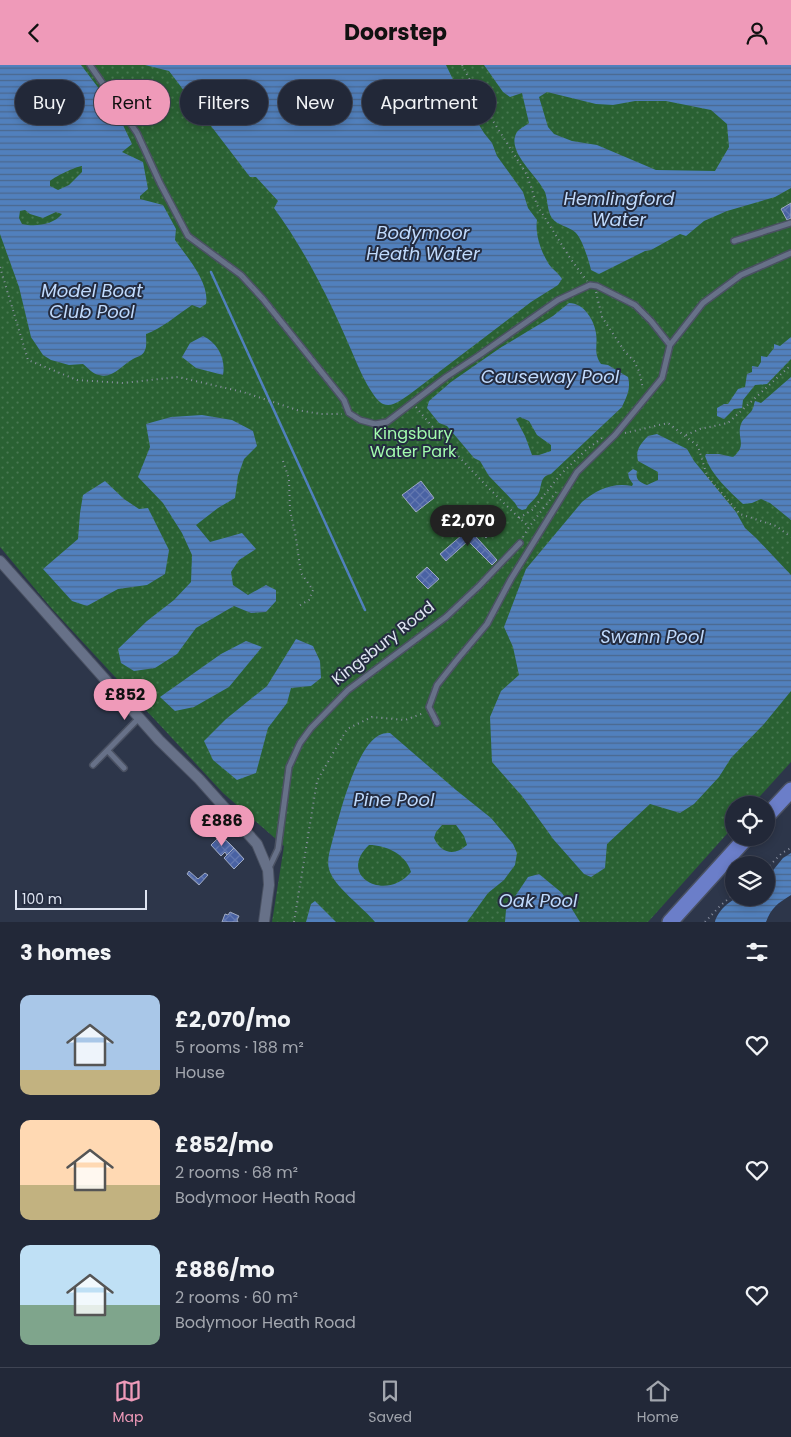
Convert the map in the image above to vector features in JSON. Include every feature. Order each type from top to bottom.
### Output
[{"type":"main road","points":[[775,807],[791,790]]},
{"type":"main road","points":[[670,922],[739,846]]},
{"type":"street","points":[[0,561],[140,718],[199,779],[257,844],[268,871],[269,885],[264,922]]},
{"type":"lane","points":[[90,65],[137,133],[160,183],[188,236],[217,256],[247,281],[344,400],[349,413],[360,421],[375,424],[387,422],[446,377],[558,300],[590,285],[597,286],[635,305],[651,321],[670,345]]},
{"type":"lane","points":[[734,241],[791,223]]},
{"type":"lane","points":[[437,723],[429,707],[437,685],[487,624],[511,579],[577,472],[615,435],[662,378],[670,345],[703,303],[741,275],[791,253]]},
{"type":"lane","name":"Kingsbury Road","points":[[268,871],[278,849],[289,767],[300,743],[311,728],[348,690],[446,617],[520,543]]},
{"type":"lane","points":[[93,765],[140,718]]},
{"type":"lane","points":[[108,751],[124,768]]},
{"type":"path","points":[[462,65],[483,105],[527,175],[537,205],[570,258],[595,289],[602,317],[639,371],[644,387],[638,407]]},
{"type":"path","points":[[0,267],[28,360],[77,380],[123,383],[178,377],[243,392],[297,409],[320,414],[349,413]]},
{"type":"path","points":[[684,435],[700,429],[728,423],[791,365]]},
{"type":"path","points":[[413,403],[446,444],[488,489],[529,527],[520,543]]},
{"type":"path","points":[[519,518],[532,510],[561,474],[601,437],[668,423],[698,446],[707,475],[740,514],[776,526],[791,537]]},
{"type":"path","points":[[283,461],[289,479],[290,511],[301,573],[313,590],[309,600],[297,607]]},
{"type":"path","points":[[294,922],[317,781],[347,729],[372,717],[405,720],[431,710]]},
{"type":"path","points":[[775,860],[791,848]]},
{"type":"path","points":[[704,922],[725,902]]},
{"type":"green space","name":"Kingsbury Water Park","points":[[0,65],[791,65],[791,762],[760,796],[725,796],[725,836],[648,922],[272,922],[284,846],[223,793],[52,609],[0,547]]},
{"type":"water","name":"Model Boat Club Pool","points":[[0,65],[81,65],[94,82],[94,125],[123,125],[132,144],[122,152],[143,162],[148,189],[140,196],[140,199],[163,205],[176,229],[175,240],[191,262],[205,288],[206,304],[200,308],[192,305],[152,332],[146,334],[146,347],[143,354],[117,371],[104,376],[93,372],[83,364],[69,365],[51,360],[43,355],[31,337],[19,287],[0,234]],"holes":[[[82,166],[82,172],[69,185],[58,190],[50,186],[50,181],[70,170]],[[25,210],[30,214],[43,218],[56,212],[62,214],[49,223],[38,225],[22,224],[19,218],[20,211]]]},
{"type":"water","name":"Bodymoor Heath Water","points":[[145,65],[446,65],[453,80],[362,80],[362,125],[479,125],[492,143],[497,156],[523,192],[528,208],[537,220],[537,236],[542,251],[548,263],[562,279],[558,285],[531,302],[410,394],[394,404],[383,404],[372,393],[365,381],[320,284],[299,245],[274,208],[278,201],[256,177],[250,177],[210,125],[268,125],[268,80],[180,80],[180,85],[169,71]]},
{"type":"water","name":"Hemlingford Water","points":[[484,65],[791,65],[791,188],[775,197],[727,211],[704,221],[686,236],[680,234],[651,250],[645,251],[599,274],[591,270],[578,235],[552,218],[545,192],[519,155],[514,139],[517,132],[529,123],[522,93],[510,97],[503,92]],"holes":[[[547,92],[596,104],[613,105],[635,101],[666,101],[711,110],[727,124],[729,147],[715,171],[656,170],[597,145],[572,141],[554,134],[548,127],[539,97]]]},
{"type":"water","name":"Causeway Pool","points":[[569,303],[584,309],[591,318],[595,328],[596,352],[601,364],[608,365],[628,377],[629,389],[622,407],[551,474],[542,480],[538,494],[526,509],[522,510],[489,476],[480,461],[474,458],[447,426],[439,423],[427,408],[429,401],[451,382],[500,348],[553,316]],"holes":[[[520,417],[529,421],[537,435],[551,445],[551,451],[532,455],[516,419]]]},
{"type":"water","points":[[203,336],[213,343],[220,352],[224,369],[223,375],[196,368],[182,357],[190,343]]},
{"type":"water","points":[[791,337],[791,359],[767,384],[755,385],[743,400],[742,408],[734,409],[724,419],[717,416],[717,408],[728,404],[738,389],[745,387],[747,374],[752,372],[752,366],[758,367],[761,362],[761,356],[767,357],[774,348],[774,344],[780,346]]},
{"type":"water","points":[[791,377],[791,520],[770,503],[761,499],[743,504],[716,476],[705,456],[706,454],[719,454],[733,457],[741,445],[741,424],[752,410],[755,401],[761,403]]},
{"type":"water","points":[[202,415],[232,420],[253,431],[257,446],[244,459],[238,476],[235,498],[196,525],[210,542],[242,533],[256,549],[239,560],[231,572],[233,585],[248,595],[266,585],[276,590],[276,601],[266,612],[251,613],[234,606],[196,628],[177,654],[155,668],[134,671],[121,663],[118,649],[147,621],[174,600],[191,582],[192,555],[182,533],[163,503],[138,477],[150,447],[146,424],[171,417]]},
{"type":"water","name":"Swann Pool","points":[[657,434],[687,449],[694,461],[736,512],[745,528],[791,575],[791,691],[764,724],[731,758],[719,777],[694,804],[680,813],[650,804],[607,844],[605,868],[591,877],[584,874],[554,840],[522,796],[492,762],[490,717],[501,691],[519,675],[513,647],[504,627],[526,569],[582,502],[593,494],[612,486],[632,486],[633,484],[628,473],[633,469],[637,471],[637,477],[644,484],[647,485],[658,480],[658,472],[638,461],[637,457],[639,447],[648,436]]},
{"type":"water","points":[[105,481],[124,499],[139,509],[148,508],[169,550],[165,574],[147,585],[118,589],[87,606],[72,601],[43,569],[78,539],[83,495]]},
{"type":"water","points":[[296,639],[313,646],[320,661],[321,678],[311,686],[291,688],[287,703],[268,728],[256,773],[237,780],[213,760],[204,741],[226,719],[267,686]]},
{"type":"water","points":[[246,641],[262,647],[229,687],[194,707],[175,711],[160,697],[221,654]]},
{"type":"water","name":"Pine Pool","points":[[390,733],[491,818],[513,844],[517,853],[515,865],[504,880],[488,893],[467,922],[375,922],[342,890],[332,876],[328,860],[343,802],[356,766],[364,751],[373,740],[382,734]],"holes":[[[442,825],[456,825],[464,836],[467,845],[453,852],[448,852],[440,847],[434,838]],[[369,845],[375,845],[394,852],[405,860],[411,872],[401,881],[389,885],[378,885],[368,882],[361,875],[358,867],[360,856]]]},
{"type":"water","points":[[791,853],[791,895],[776,906],[766,922],[715,922],[725,906],[775,906],[775,868],[783,858]]},
{"type":"water","name":"Oak Pool","points":[[539,874],[562,893],[580,922],[505,922],[506,910],[528,877]]},
{"type":"water","points":[[315,901],[336,922],[306,922],[311,904]]},
{"type":"building","points":[[791,203],[791,218],[787,220],[781,209]]},
{"type":"building","points":[[421,481],[434,498],[416,512],[402,495]]},
{"type":"building","points":[[491,514],[499,523],[486,538],[476,528]]},
{"type":"building","points":[[469,529],[497,560],[492,565],[468,541],[446,561],[440,554]]},
{"type":"building","points":[[427,567],[439,579],[428,589],[416,577]]},
{"type":"building","points":[[218,838],[223,843],[226,840],[234,848],[227,855],[225,852],[221,856],[211,845]]},
{"type":"building","points":[[234,848],[244,859],[234,869],[224,858]]},
{"type":"building","points":[[189,871],[198,879],[205,873],[208,875],[199,885],[187,874]]},
{"type":"building","points":[[230,912],[239,916],[238,922],[222,922],[225,914],[228,915]]},
{"type":"waterway","points":[[211,272],[365,610]]}]
